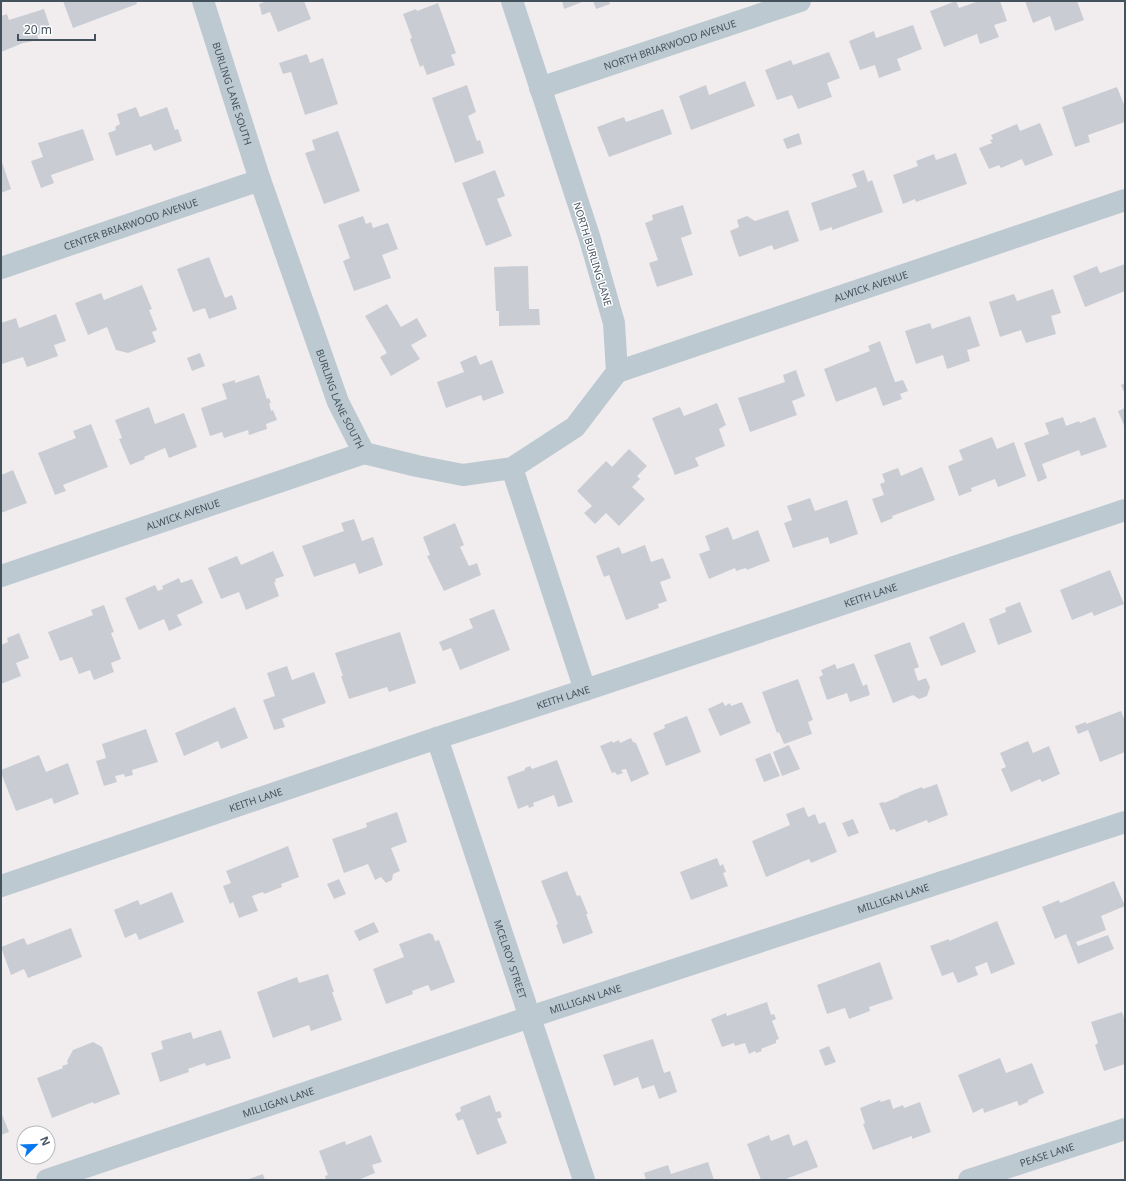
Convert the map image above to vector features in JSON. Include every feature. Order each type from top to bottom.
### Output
[{"type":"street","name":"BURLING LANE SOUTH","points":[[203,1],[260,180],[338,402],[364,453],[463,475],[512,468]]},
{"type":"street","name":"NORTH BURLING LANE","points":[[512,1],[589,236],[614,323],[617,372]]},
{"type":"street","name":"NORTH BRIARWOOD AVENUE","points":[[540,88],[800,1]]},
{"type":"street","name":"CENTER BRIARWOOD AVENUE","points":[[1,268],[260,180]]},
{"type":"street","name":"ALWICK AVENUE","points":[[617,372],[1125,200]]},
{"type":"street","points":[[585,690],[512,468],[575,427],[617,372]]},
{"type":"street","name":"ALWICK AVENUE","points":[[1,576],[364,453]]},
{"type":"street","name":"KEITH LANE","points":[[1,886],[438,738],[1125,510]]},
{"type":"street","name":"MCELROY STREET","points":[[438,738],[584,1180]]},
{"type":"street","name":"MILLIGAN LANE","points":[[47,1180],[530,1017],[1125,822]]},
{"type":"street","name":"PEASE LANE","points":[[969,1180],[1125,1128]]},
{"type":"building","points":[[63,1],[136,1],[137,4],[73,28]]},
{"type":"building","points":[[267,1],[304,1],[311,19],[278,32],[270,12],[262,15],[259,4]]},
{"type":"building","points":[[562,1],[585,1],[564,9]]},
{"type":"building","points":[[593,1],[609,1],[610,4],[596,9]]},
{"type":"building","points":[[956,1],[959,8],[979,1],[1000,1],[1007,21],[994,25],[999,37],[980,44],[977,34],[944,47],[930,11]]},
{"type":"building","points":[[1025,1],[1077,1],[1084,20],[1055,31],[1050,16],[1033,23]]},
{"type":"building","points":[[438,3],[456,53],[451,55],[455,65],[427,75],[423,65],[420,67],[410,39],[412,38],[403,14],[416,9],[417,11]]},
{"type":"building","points":[[44,9],[51,30],[37,35],[39,40],[23,43],[1,52],[1,16],[7,14],[9,20]]},
{"type":"building","points":[[913,25],[922,49],[897,59],[901,70],[879,78],[875,65],[860,70],[849,41],[874,31],[876,38]]},
{"type":"building","points":[[829,52],[840,78],[827,83],[832,97],[798,109],[792,95],[777,100],[765,70],[791,60],[793,65]]},
{"type":"building","points":[[307,54],[310,63],[323,58],[338,104],[305,115],[291,72],[283,74],[279,63]]},
{"type":"building","points":[[745,81],[755,106],[691,130],[679,96],[706,85],[709,95]]},
{"type":"building","points":[[467,85],[476,112],[468,116],[477,141],[480,140],[484,153],[455,163],[432,98]]},
{"type":"building","points":[[1117,87],[1125,107],[1125,122],[1088,135],[1090,142],[1075,147],[1062,107]]},
{"type":"building","points":[[136,107],[140,117],[167,107],[175,130],[178,129],[182,141],[154,151],[151,144],[116,156],[108,133],[116,130],[115,127],[120,124],[117,114]]},
{"type":"building","points":[[663,109],[672,134],[609,157],[597,127],[624,117],[626,122]]},
{"type":"building","points":[[1040,123],[1053,155],[1025,166],[1022,159],[1001,168],[999,165],[989,169],[979,148],[992,143],[990,140],[993,139],[991,135],[1017,124],[1020,131]]},
{"type":"building","points":[[83,129],[94,160],[51,175],[54,183],[41,188],[31,161],[43,157],[38,143]]},
{"type":"building","points":[[338,131],[360,191],[324,204],[305,153],[315,150],[312,140]]},
{"type":"building","points":[[799,133],[802,144],[787,149],[783,139]]},
{"type":"building","points":[[956,153],[967,184],[916,202],[915,199],[903,204],[893,175],[918,166],[916,161],[934,154],[936,160]]},
{"type":"building","points":[[1,159],[11,189],[1,193]]},
{"type":"building","points":[[495,170],[505,196],[497,199],[512,236],[486,246],[462,183]]},
{"type":"building","points":[[864,170],[868,182],[872,180],[883,212],[832,230],[832,227],[820,231],[811,203],[857,187],[852,174]]},
{"type":"building","points":[[683,205],[692,234],[681,238],[693,275],[657,287],[649,263],[658,260],[645,223],[653,220],[652,215]]},
{"type":"building","points":[[788,210],[799,241],[774,250],[772,245],[739,257],[730,231],[739,227],[737,220],[747,216],[755,221]]},
{"type":"building","points":[[363,216],[366,224],[371,222],[373,228],[388,223],[398,249],[382,255],[391,278],[354,291],[343,261],[350,258],[338,225]]},
{"type":"building","points":[[209,257],[225,298],[232,295],[237,309],[209,319],[205,308],[193,312],[177,269]]},
{"type":"building","points":[[1125,264],[1125,291],[1085,307],[1073,276],[1097,266],[1100,273]]},
{"type":"building","points":[[528,266],[529,309],[539,309],[540,325],[499,326],[499,311],[496,311],[494,267]]},
{"type":"building","points":[[142,285],[152,309],[149,310],[157,330],[152,332],[156,342],[128,353],[116,350],[107,327],[88,335],[75,303],[101,293],[104,300]]},
{"type":"building","points":[[1053,289],[1061,313],[1051,316],[1056,334],[1026,343],[1021,330],[1000,337],[989,302],[1014,294],[1017,301]]},
{"type":"building","points":[[387,304],[401,327],[417,318],[427,336],[411,345],[420,359],[391,376],[380,357],[387,353],[365,316]]},
{"type":"building","points":[[56,314],[66,341],[54,345],[58,356],[27,367],[23,357],[2,364],[1,323],[16,318],[19,328]]},
{"type":"building","points":[[970,316],[980,346],[967,350],[970,361],[947,369],[943,355],[916,364],[905,331],[930,323],[932,329]]},
{"type":"building","points":[[880,341],[895,382],[903,380],[908,391],[900,394],[902,399],[883,406],[876,387],[836,402],[824,369],[870,351],[868,346]]},
{"type":"building","points":[[200,353],[205,366],[192,371],[187,358]]},
{"type":"building","points":[[476,355],[480,365],[492,360],[504,393],[483,401],[481,395],[446,408],[437,382],[464,372],[460,362]]},
{"type":"building","points":[[796,370],[805,396],[792,401],[797,415],[750,432],[738,398],[785,382],[783,375]]},
{"type":"building","points":[[259,375],[267,399],[269,398],[271,403],[269,403],[271,411],[273,410],[277,420],[266,424],[267,429],[249,435],[248,430],[224,438],[222,432],[210,436],[201,408],[227,399],[222,384],[235,380],[235,383]]},
{"type":"building","points":[[1125,383],[1125,394],[1121,385]]},
{"type":"building","points":[[717,403],[726,425],[719,429],[725,446],[695,458],[699,466],[675,475],[652,418],[680,407],[684,416]]},
{"type":"building","points":[[149,407],[155,424],[184,413],[197,447],[169,458],[165,448],[130,465],[119,439],[122,438],[115,420]]},
{"type":"building","points":[[1125,408],[1125,428],[1118,411]]},
{"type":"building","points":[[1063,417],[1066,426],[1079,421],[1080,423],[1095,417],[1107,447],[1081,456],[1079,450],[1042,464],[1047,478],[1038,482],[1024,443],[1049,434],[1045,423]]},
{"type":"building","points":[[91,424],[108,467],[63,485],[66,491],[55,495],[38,453],[76,438],[73,431]]},
{"type":"building","points":[[992,437],[997,449],[1014,442],[1026,476],[998,487],[995,479],[971,488],[972,491],[959,496],[948,466],[963,460],[959,450]]},
{"type":"building","points":[[629,449],[647,466],[637,476],[640,479],[632,487],[645,499],[619,526],[606,513],[595,524],[584,513],[592,506],[577,491],[606,461],[612,467]]},
{"type":"building","points":[[922,467],[935,500],[892,516],[893,518],[881,523],[872,499],[884,495],[880,484],[885,482],[882,474],[898,468],[901,476]]},
{"type":"building","points":[[13,470],[27,503],[1,513],[1,475]]},
{"type":"building","points":[[810,498],[815,511],[847,500],[858,534],[830,544],[828,537],[793,548],[784,523],[792,520],[787,506]]},
{"type":"building","points":[[354,519],[362,541],[373,537],[383,565],[359,574],[355,563],[314,577],[302,546],[344,531],[341,523]]},
{"type":"building","points":[[455,523],[464,545],[460,547],[469,566],[477,563],[481,575],[444,591],[427,556],[430,555],[423,537]]},
{"type":"building","points":[[728,527],[733,540],[758,530],[770,561],[747,570],[746,568],[736,571],[735,568],[709,579],[699,554],[710,550],[705,536]]},
{"type":"building","points":[[645,545],[651,562],[663,558],[671,578],[660,582],[667,601],[658,604],[659,608],[626,620],[609,575],[604,577],[596,556],[619,547],[622,554]]},
{"type":"building","points":[[273,551],[284,576],[275,579],[276,582],[274,582],[279,596],[246,610],[239,592],[221,599],[208,568],[237,556],[241,565]]},
{"type":"building","points":[[1110,570],[1124,604],[1094,616],[1092,612],[1072,620],[1060,590]]},
{"type":"building","points":[[179,578],[181,583],[192,579],[203,603],[177,615],[182,625],[169,631],[164,619],[139,630],[125,598],[155,585],[158,591],[163,589],[162,586]]},
{"type":"building","points":[[1020,602],[1032,632],[998,645],[989,619],[1006,612],[1005,608]]},
{"type":"building","points":[[104,605],[114,632],[111,633],[121,659],[111,663],[114,672],[94,680],[90,670],[79,674],[72,657],[60,661],[48,632],[93,615],[91,610]]},
{"type":"building","points":[[494,609],[510,650],[460,670],[451,648],[443,651],[439,642],[473,628],[469,619]]},
{"type":"building","points":[[964,622],[976,652],[941,666],[929,637]]},
{"type":"building","points":[[400,632],[416,683],[389,692],[387,687],[349,699],[335,653]]},
{"type":"building","points":[[19,633],[29,658],[16,663],[21,676],[1,684],[1,645],[8,642],[7,638]]},
{"type":"building","points":[[910,642],[919,667],[914,669],[918,681],[926,678],[930,687],[927,696],[919,699],[913,695],[893,703],[874,655]]},
{"type":"building","points":[[854,663],[863,686],[867,684],[870,695],[850,702],[847,693],[827,700],[819,677],[823,675],[821,670],[835,664],[837,669]]},
{"type":"building","points":[[287,666],[292,680],[314,672],[326,703],[282,719],[285,727],[274,730],[263,700],[275,696],[267,673]]},
{"type":"building","points":[[798,679],[813,720],[808,722],[812,734],[784,744],[779,732],[777,733],[762,692]]},
{"type":"building","points":[[723,702],[725,706],[730,703],[731,706],[742,702],[751,723],[720,736],[708,709]]},
{"type":"building","points":[[235,707],[248,738],[221,749],[218,741],[184,756],[175,733]]},
{"type":"building","points":[[1121,711],[1125,721],[1125,752],[1100,762],[1088,730],[1078,734],[1075,726],[1086,722],[1086,724]]},
{"type":"building","points":[[687,716],[701,752],[666,766],[653,733],[665,728],[664,725]]},
{"type":"building","points":[[146,729],[158,762],[132,770],[133,775],[125,777],[124,774],[115,776],[117,782],[104,786],[96,761],[106,758],[102,744]]},
{"type":"building","points":[[631,738],[633,742],[636,743],[649,774],[631,782],[626,769],[621,770],[623,773],[617,775],[615,772],[612,773],[600,746],[612,741],[613,743],[619,740],[620,743]]},
{"type":"building","points":[[1028,741],[1033,753],[1049,746],[1060,774],[1042,782],[1040,779],[1011,792],[1001,769],[1006,767],[1000,753]]},
{"type":"building","points":[[789,745],[800,769],[782,776],[773,752]]},
{"type":"building","points":[[770,753],[780,776],[764,782],[755,759]]},
{"type":"building","points":[[39,755],[46,772],[68,763],[79,794],[54,804],[52,798],[16,811],[1,770]]},
{"type":"building","points":[[557,760],[573,802],[558,807],[554,795],[533,803],[534,806],[529,808],[528,805],[518,809],[507,777],[525,770],[525,768],[530,766],[532,769]]},
{"type":"building","points":[[937,784],[948,815],[928,823],[927,820],[896,832],[895,829],[890,830],[879,803],[884,803],[922,787],[923,789]]},
{"type":"building","points":[[804,807],[808,817],[815,814],[819,824],[825,822],[837,852],[811,863],[809,859],[766,877],[752,841],[790,825],[786,814]]},
{"type":"building","points":[[397,812],[407,842],[391,848],[400,871],[393,874],[392,880],[386,883],[381,877],[375,880],[368,864],[344,873],[332,839],[367,827],[366,823]]},
{"type":"building","points":[[853,819],[859,833],[848,837],[842,823]]},
{"type":"building","points":[[288,846],[299,877],[281,884],[282,887],[264,894],[263,892],[252,896],[258,911],[239,918],[233,902],[230,904],[223,886],[231,883],[226,871]]},
{"type":"building","points":[[717,858],[720,866],[723,864],[726,872],[723,873],[728,886],[691,900],[680,872]]},
{"type":"building","points":[[567,871],[577,896],[580,895],[588,914],[586,914],[593,933],[563,944],[556,925],[558,924],[541,881]]},
{"type":"building","points":[[339,879],[346,894],[334,899],[327,884]]},
{"type":"building","points":[[1114,881],[1125,906],[1101,916],[1106,930],[1076,942],[1078,946],[1108,935],[1114,949],[1078,964],[1066,934],[1055,939],[1042,907],[1059,900],[1060,903]]},
{"type":"building","points":[[172,892],[184,922],[139,940],[136,933],[125,938],[114,910],[138,900],[140,905]]},
{"type":"building","points":[[997,921],[1015,964],[991,974],[987,962],[975,967],[978,975],[958,983],[953,972],[942,976],[930,946],[949,939],[949,941]]},
{"type":"building","points":[[374,922],[379,932],[359,941],[354,931]]},
{"type":"building","points":[[71,928],[82,957],[28,978],[24,969],[11,975],[1,947],[24,938],[27,945]]},
{"type":"building","points":[[429,933],[433,935],[435,941],[439,940],[455,982],[431,991],[428,985],[412,991],[413,994],[386,1004],[373,969],[404,957],[399,944]]},
{"type":"building","points":[[880,962],[893,999],[869,1007],[870,1011],[849,1019],[845,1008],[827,1014],[817,985]]},
{"type":"building","points":[[328,974],[334,992],[332,992],[342,1020],[311,1031],[309,1025],[273,1038],[257,992],[297,977],[299,983]]},
{"type":"building","points":[[767,1002],[771,1015],[774,1014],[776,1019],[772,1021],[779,1039],[776,1040],[776,1043],[761,1049],[762,1051],[756,1053],[755,1051],[749,1054],[745,1043],[735,1046],[734,1043],[722,1047],[711,1019],[726,1013],[727,1016]]},
{"type":"building","points":[[1122,1012],[1125,1021],[1125,1064],[1104,1071],[1095,1045],[1098,1043],[1091,1022]]},
{"type":"building","points":[[221,1030],[231,1058],[206,1066],[205,1063],[188,1069],[189,1072],[160,1082],[151,1053],[163,1049],[161,1041],[191,1032],[193,1039]]},
{"type":"building","points":[[653,1039],[664,1073],[670,1071],[677,1092],[659,1099],[654,1085],[642,1089],[638,1077],[614,1086],[603,1055]]},
{"type":"building","points":[[93,1042],[102,1047],[120,1094],[94,1104],[93,1102],[52,1118],[37,1078],[63,1068],[62,1066],[68,1064],[67,1061],[73,1050]]},
{"type":"building","points":[[829,1046],[836,1062],[825,1066],[819,1050]]},
{"type":"building","points":[[1000,1058],[1006,1073],[1032,1063],[1044,1093],[1019,1106],[1017,1101],[984,1113],[983,1108],[973,1113],[958,1075]]},
{"type":"building","points":[[490,1095],[496,1112],[500,1111],[502,1117],[497,1119],[507,1143],[477,1155],[463,1119],[458,1121],[455,1114],[461,1111],[460,1107]]},
{"type":"building","points":[[890,1099],[893,1109],[903,1105],[904,1108],[920,1102],[931,1132],[912,1139],[912,1136],[873,1150],[863,1124],[865,1123],[860,1108],[880,1100],[881,1102]]},
{"type":"building","points":[[1,1112],[9,1132],[1,1135]]},
{"type":"building","points":[[789,1134],[793,1146],[807,1140],[818,1167],[783,1180],[761,1180],[747,1144],[769,1135],[771,1141]]},
{"type":"building","points":[[371,1135],[382,1162],[372,1165],[375,1173],[358,1180],[326,1180],[325,1176],[328,1175],[319,1151],[345,1141],[346,1145]]},
{"type":"building","points":[[708,1162],[714,1180],[646,1180],[644,1173],[668,1165],[671,1174]]},
{"type":"building","points":[[263,1174],[265,1180],[246,1180]]}]
